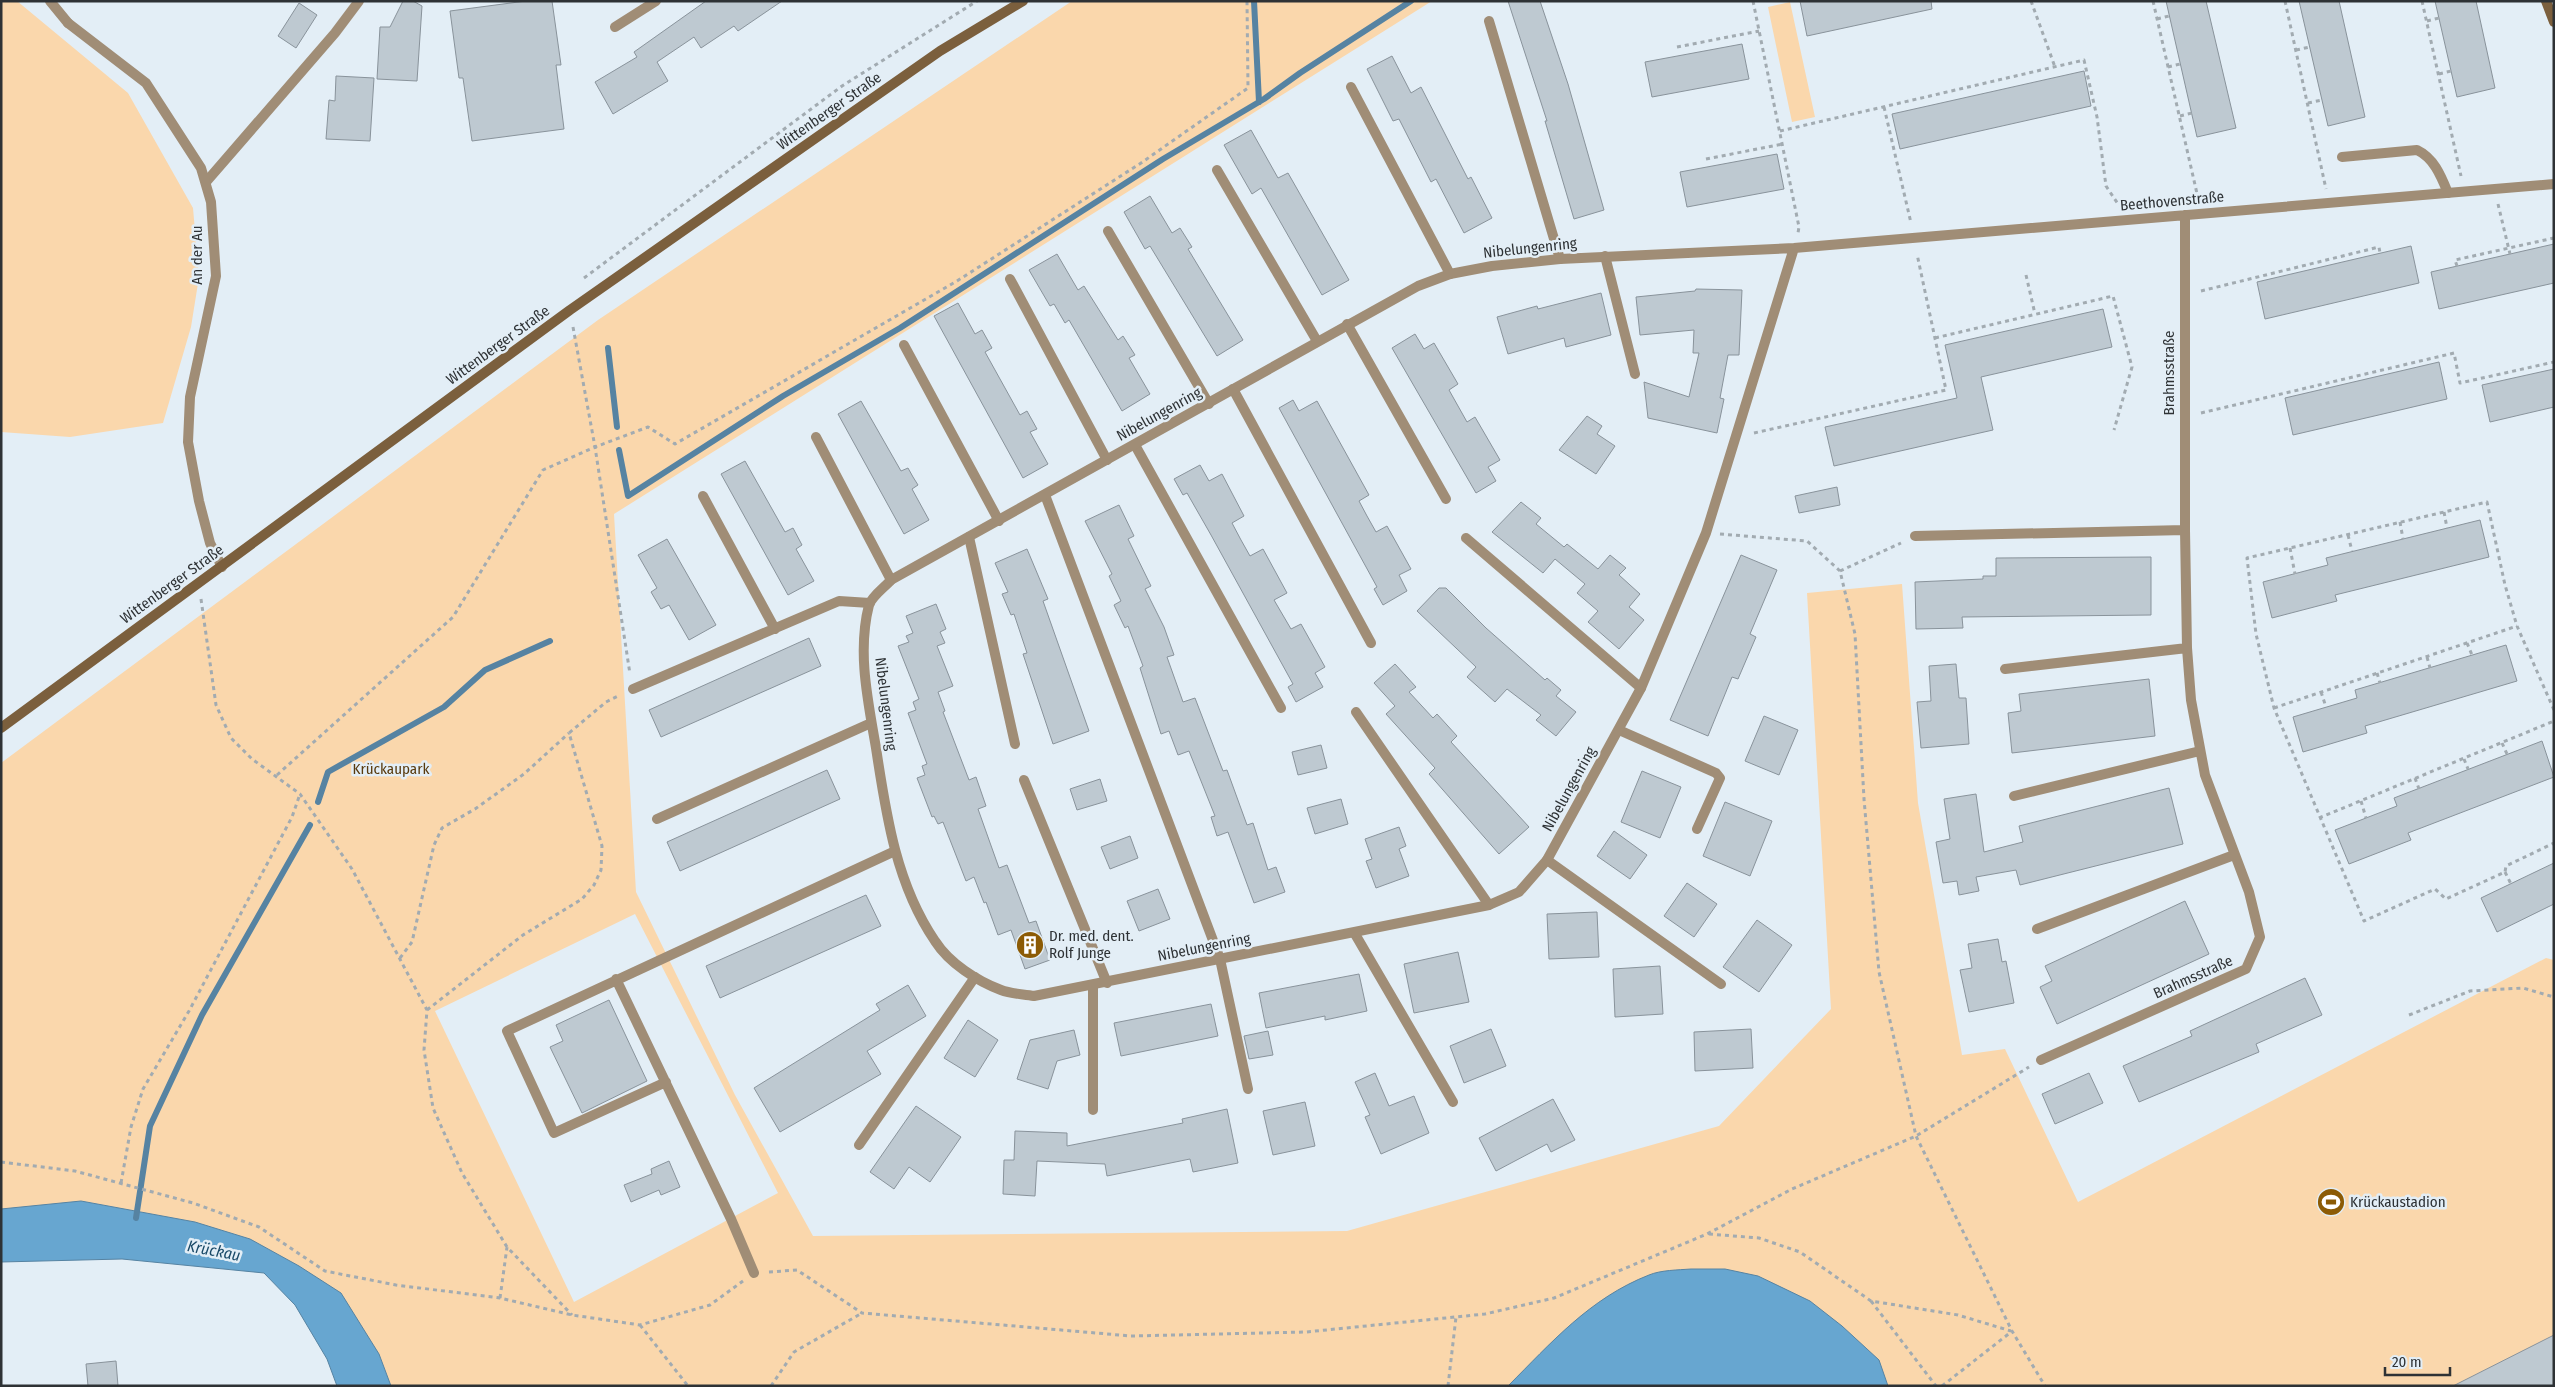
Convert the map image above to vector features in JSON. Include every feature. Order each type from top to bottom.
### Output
[{"type":"main road","name":"Wittenberger Straße","points":[[1,728],[570,310],[940,51],[1023,1]]},
{"type":"main road","points":[[2546,1],[2554,22]]},
{"type":"street","name":"An der Au","points":[[50,1],[68,23],[146,83],[201,168],[206,182],[211,202],[216,276],[190,397],[188,442],[199,501],[210,543],[222,567]]},
{"type":"street","points":[[206,182],[335,33],[358,1]]},
{"type":"street","points":[[615,28],[656,1]]},
{"type":"street","points":[[1489,21],[1560,258]]},
{"type":"street","points":[[1351,87],[1450,274]]},
{"type":"street","points":[[2342,157],[2417,150],[2426,154],[2448,193]]},
{"type":"street","points":[[1217,170],[1317,341]]},
{"type":"street","name":"Beethovenstraße","points":[[1794,248],[2554,184]]},
{"type":"street","name":"Brahmsstraße","points":[[2041,1060],[2246,969],[2260,937],[2249,892],[2205,775],[2191,700],[2187,648],[2185,530],[2185,215]]},
{"type":"street","points":[[1108,231],[1209,404]]},
{"type":"street","name":"Nibelungenring","points":[[1794,248],[1706,533],[1641,688],[1547,860],[1519,892],[1489,905],[1355,934],[1034,996],[1002,991],[975,977],[955,962],[935,942],[911,897],[895,851],[872,723],[865,677],[863,642],[870,603],[891,580],[1209,404],[1346,324],[1418,286],[1450,274],[1492,266],[1560,258],[1605,256],[1794,248]]},
{"type":"street","points":[[1605,256],[1635,374]]},
{"type":"street","points":[[1010,279],[1107,460]]},
{"type":"street","points":[[1346,324],[1446,500]]},
{"type":"street","points":[[904,345],[999,520]]},
{"type":"street","points":[[1233,389],[1371,643]]},
{"type":"street","points":[[816,437],[891,580]]},
{"type":"street","points":[[1135,445],[1281,708]]},
{"type":"street","points":[[1045,495],[1220,959],[1248,1089]]},
{"type":"street","points":[[703,496],[775,629]]},
{"type":"street","points":[[1915,536],[2185,530]]},
{"type":"street","points":[[969,537],[1015,744]]},
{"type":"street","points":[[1466,538],[1641,688]]},
{"type":"street","points":[[633,688],[839,601],[870,603]]},
{"type":"street","points":[[2005,669],[2187,648]]},
{"type":"street","points":[[1356,712],[1489,905]]},
{"type":"street","points":[[657,819],[872,723]]},
{"type":"street","points":[[1619,730],[1716,774],[1720,778],[1697,830]]},
{"type":"street","points":[[2014,796],[2200,751]]},
{"type":"street","points":[[1024,780],[1107,983]]},
{"type":"street","points":[[666,1082],[554,1133],[507,1031],[895,851]]},
{"type":"street","points":[[2037,929],[2234,855]]},
{"type":"street","points":[[1547,860],[1721,984]]},
{"type":"street","points":[[1355,934],[1453,1102]]},
{"type":"street","points":[[859,1145],[975,977]]},
{"type":"street","points":[[616,979],[731,1218],[754,1273]]},
{"type":"street","points":[[1093,986],[1093,1110]]},
{"type":"path","points":[[278,775],[453,617],[543,470],[595,447],[648,427],[675,444],[957,281],[1141,163],[1248,88],[1247,1]]},
{"type":"path","points":[[1753,1],[1799,227],[1794,248]]},
{"type":"path","points":[[2031,1],[2055,67]]},
{"type":"path","points":[[2153,1],[2202,214]]},
{"type":"path","points":[[2285,1],[2330,203]]},
{"type":"path","points":[[2422,1],[2465,192]]},
{"type":"path","points":[[2157,19],[2169,16]]},
{"type":"path","points":[[2427,21],[2439,18]]},
{"type":"path","points":[[1677,47],[1759,31]]},
{"type":"path","points":[[2296,50],[2310,47]]},
{"type":"path","points":[[1780,131],[2084,60],[2096,117],[2106,186],[2127,220]]},
{"type":"path","points":[[2168,67],[2180,64]]},
{"type":"path","points":[[2439,74],[2451,71]]},
{"type":"path","points":[[2308,103],[2322,100]]},
{"type":"path","points":[[1735,437],[1946,390],[1884,107]]},
{"type":"path","points":[[2180,116],[2192,113]]},
{"type":"path","points":[[1706,158],[1783,144]]},
{"type":"path","points":[[2495,189],[2510,254]]},
{"type":"path","points":[[2457,266],[2456,260],[2554,238]]},
{"type":"path","points":[[2185,294],[2379,247],[2380,253]]},
{"type":"path","points":[[2332,259],[2333,264]]},
{"type":"path","points":[[2281,271],[2282,276]]},
{"type":"path","points":[[2026,275],[2035,314]]},
{"type":"path","points":[[1935,338],[2113,296],[2132,367],[2114,430]]},
{"type":"path","points":[[400,958],[412,942],[434,846],[442,828],[474,809],[524,774],[568,733],[606,702],[633,688],[595,447],[570,310]]},
{"type":"path","points":[[2184,416],[2454,353],[2460,383],[2554,362]]},
{"type":"path","points":[[2411,363],[2412,369]]},
{"type":"path","points":[[2506,373],[2507,379]]},
{"type":"path","points":[[2361,375],[2362,380]]},
{"type":"path","points":[[2310,387],[2310,392]]},
{"type":"path","points":[[2505,872],[2446,898],[2435,889],[2364,921],[2274,708],[2256,634],[2247,558],[2487,502],[2505,585],[2517,626],[2554,710]]},
{"type":"path","points":[[2444,512],[2447,528]]},
{"type":"path","points":[[2400,522],[2403,539]]},
{"type":"path","points":[[1706,533],[1807,541],[1840,571],[1855,634],[1864,799],[1879,972],[1916,1136],[2012,1332],[2045,1386]]},
{"type":"path","points":[[2348,535],[2352,551]]},
{"type":"path","points":[[1840,571],[1915,536]]},
{"type":"path","points":[[2290,548],[2296,574]]},
{"type":"path","points":[[199,582],[216,706],[231,738],[252,759],[278,775],[300,794],[352,869],[428,1010],[424,1050],[433,1108],[462,1173],[507,1247],[572,1315]]},
{"type":"path","points":[[2274,708],[2517,626]]},
{"type":"path","points":[[2467,643],[2472,655]]},
{"type":"path","points":[[2427,657],[2430,668]]},
{"type":"path","points":[[2377,673],[2380,682]]},
{"type":"path","points":[[2321,692],[2326,707]]},
{"type":"path","points":[[2319,818],[2554,721]]},
{"type":"path","points":[[428,1010],[523,935],[582,899],[594,885],[601,870],[602,846],[568,733]]},
{"type":"path","points":[[2502,743],[2507,754]]},
{"type":"path","points":[[2464,758],[2468,770]]},
{"type":"path","points":[[2415,778],[2419,788]]},
{"type":"path","points":[[121,1183],[131,1127],[142,1089],[189,1011],[292,818],[300,794]]},
{"type":"path","points":[[2361,801],[2366,818]]},
{"type":"path","points":[[2511,884],[2505,872],[2506,866],[2554,843]]},
{"type":"path","points":[[2409,1015],[2470,991],[2522,988],[2554,997]]},
{"type":"path","points":[[1,1162],[75,1171],[193,1202],[258,1227],[325,1271],[396,1285],[500,1298],[572,1315],[640,1325],[710,1305],[754,1273],[797,1270],[862,1313],[1131,1336],[1306,1332],[1485,1314],[1554,1298],[1707,1234],[1792,1190],[1916,1136],[2041,1060]]},
{"type":"path","points":[[1707,1234],[1759,1238],[1800,1252],[1871,1301],[1936,1386]]},
{"type":"path","points":[[500,1298],[507,1247]]},
{"type":"path","points":[[1871,1301],[1958,1315],[2012,1332]]},
{"type":"path","points":[[771,1386],[794,1352],[862,1313]]},
{"type":"path","points":[[1448,1386],[1456,1317]]},
{"type":"path","points":[[640,1325],[688,1386]]},
{"type":"path","points":[[1942,1386],[2012,1332]]},
{"type":"green space","points":[[1,1],[17,1],[128,93],[193,208],[199,277],[191,327],[163,423],[70,437],[1,432]]},
{"type":"green space","name":"Krückaupark","points":[[1072,1],[1432,1],[614,514],[636,892],[735,1095],[813,1236],[1347,1231],[1719,1126],[1831,1009],[1807,593],[1902,584],[1918,803],[1962,1055],[2005,1049],[2078,1202],[2546,958],[2554,960],[2554,1386],[391,1386],[379,1354],[250,1239],[194,1222],[82,1201],[1,1209],[1,763],[598,320]],"holes":[[[635,914],[778,1193],[574,1302],[435,1011]]]},
{"type":"green space","points":[[1790,2],[1815,117],[1792,122],[1768,7]]},
{"type":"water","name":"Krückau","points":[[81,1201],[195,1222],[250,1239],[299,1266],[341,1293],[379,1354],[391,1386],[337,1386],[327,1359],[295,1305],[264,1273],[122,1259],[1,1262],[1,1209]]},
{"type":"water","points":[[1691,1269],[1725,1269],[1758,1276],[1810,1301],[1842,1326],[1879,1360],[1888,1386],[1508,1386],[1572,1323],[1608,1296],[1654,1273]]},
{"type":"building","points":[[403,1],[413,1],[422,6],[417,81],[377,79],[380,27],[390,27]]},
{"type":"building","points":[[526,1],[552,1],[561,65],[556,65],[564,129],[472,141],[463,78],[459,78],[450,11]]},
{"type":"building","points":[[706,1],[782,1],[738,31],[734,26],[701,48],[694,37],[657,62],[668,81],[613,114],[595,82],[637,57],[634,52]]},
{"type":"building","points":[[1508,1],[1540,1],[1568,84],[1604,210],[1574,219],[1545,121],[1547,121]]},
{"type":"building","points":[[1800,1],[1931,1],[1932,9],[1807,36]]},
{"type":"building","points":[[2166,1],[2206,1],[2236,128],[2197,137]]},
{"type":"building","points":[[2299,1],[2339,1],[2365,117],[2328,126]]},
{"type":"building","points":[[2435,1],[2476,1],[2495,88],[2457,97]]},
{"type":"building","points":[[299,3],[317,15],[296,48],[278,36]]},
{"type":"building","points":[[1742,44],[1749,79],[1652,97],[1645,62]]},
{"type":"building","points":[[1392,56],[1411,93],[1421,87],[1468,179],[1471,177],[1492,218],[1464,233],[1436,179],[1431,182],[1399,119],[1393,121],[1367,69]]},
{"type":"building","points":[[2084,71],[2091,106],[1900,149],[1892,114]]},
{"type":"building","points":[[336,76],[374,78],[370,141],[326,139],[329,100],[335,101]]},
{"type":"building","points":[[1251,130],[1278,178],[1288,173],[1349,280],[1322,295],[1261,188],[1252,194],[1224,145]]},
{"type":"building","points":[[1777,154],[1784,189],[1687,207],[1680,172]]},
{"type":"building","points":[[1150,196],[1172,233],[1180,228],[1192,247],[1188,249],[1243,340],[1217,356],[1150,246],[1145,249],[1124,212]]},
{"type":"building","points":[[2554,244],[2554,283],[2439,309],[2431,272]]},
{"type":"building","points":[[2411,246],[2419,283],[2265,319],[2257,282]]},
{"type":"building","points":[[1057,254],[1078,290],[1084,286],[1118,340],[1123,336],[1135,355],[1129,358],[1150,394],[1122,411],[1069,320],[1065,323],[1054,304],[1050,306],[1029,270]]},
{"type":"building","points":[[1696,289],[1742,290],[1739,355],[1728,355],[1720,398],[1724,399],[1717,433],[1648,418],[1644,382],[1689,397],[1699,353],[1693,353],[1694,330],[1640,335],[1636,297],[1695,291]]},
{"type":"building","points":[[1601,293],[1611,335],[1566,347],[1564,338],[1508,354],[1497,317],[1537,306],[1538,309]]},
{"type":"building","points":[[958,303],[975,334],[982,330],[992,348],[985,352],[1020,415],[1027,411],[1037,429],[1030,432],[1048,464],[1023,478],[934,316]]},
{"type":"building","points":[[2103,309],[2112,347],[1981,377],[1993,430],[1834,466],[1825,427],[1957,398],[1945,345]]},
{"type":"building","points":[[1415,334],[1424,349],[1434,343],[1458,384],[1449,390],[1467,422],[1475,417],[1500,460],[1488,467],[1496,481],[1476,493],[1392,348]]},
{"type":"building","points":[[2439,362],[2447,399],[2293,435],[2285,398]]},
{"type":"building","points":[[2554,369],[2554,407],[2490,422],[2482,385]]},
{"type":"building","points":[[1293,400],[1299,411],[1317,401],[1369,495],[1359,501],[1367,516],[1376,532],[1387,526],[1411,569],[1399,575],[1407,591],[1383,605],[1374,589],[1377,587],[1279,408]]},
{"type":"building","points":[[861,401],[901,471],[908,468],[918,485],[912,489],[929,520],[904,534],[838,414]]},
{"type":"building","points":[[1587,416],[1602,426],[1597,434],[1615,446],[1596,474],[1559,450]]},
{"type":"building","points":[[745,461],[785,532],[793,528],[802,545],[796,549],[814,581],[788,595],[721,474]]},
{"type":"building","points":[[1200,465],[1209,481],[1222,474],[1244,516],[1232,523],[1241,540],[1250,556],[1263,549],[1287,593],[1274,600],[1291,629],[1301,624],[1325,667],[1315,673],[1323,687],[1296,702],[1288,687],[1293,684],[1187,493],[1183,495],[1174,479]]},
{"type":"building","points":[[1837,487],[1840,505],[1799,513],[1795,496]]},
{"type":"building","points":[[1521,502],[1541,518],[1536,524],[1564,547],[1567,544],[1598,569],[1610,555],[1626,568],[1619,575],[1640,594],[1629,607],[1644,620],[1619,649],[1588,622],[1598,611],[1577,593],[1585,584],[1555,559],[1543,573],[1492,532]]},
{"type":"building","points":[[1119,505],[1134,536],[1128,539],[1151,586],[1145,589],[1164,627],[1174,655],[1167,657],[1183,702],[1195,698],[1223,771],[1227,770],[1247,825],[1253,823],[1268,870],[1276,867],[1285,892],[1254,903],[1228,832],[1217,836],[1211,817],[1215,816],[1189,751],[1178,755],[1169,731],[1161,734],[1140,668],[1143,666],[1128,626],[1125,628],[1114,605],[1121,601],[1109,576],[1112,574],[1085,521]]},
{"type":"building","points":[[2480,520],[2489,557],[2335,595],[2337,601],[2272,618],[2263,582],[2328,565],[2326,558]]},
{"type":"building","points":[[667,539],[716,625],[689,640],[669,605],[661,609],[651,592],[657,588],[638,555]]},
{"type":"building","points":[[1027,549],[1048,599],[1043,601],[1089,731],[1053,744],[1023,654],[1027,653],[1014,614],[1011,615],[1002,594],[1008,592],[995,563]]},
{"type":"building","points":[[1741,555],[1777,570],[1750,634],[1756,637],[1738,679],[1732,677],[1708,736],[1670,720]]},
{"type":"building","points":[[2151,557],[2151,615],[1962,617],[1963,628],[1916,629],[1915,582],[1983,579],[1983,576],[1996,576],[1996,558]]},
{"type":"building","points":[[1439,588],[1446,588],[1486,628],[1545,680],[1547,678],[1561,690],[1556,696],[1576,712],[1556,736],[1536,720],[1541,715],[1507,689],[1495,702],[1467,677],[1476,667],[1417,611]]},
{"type":"building","points":[[936,604],[946,629],[940,632],[945,643],[937,646],[953,686],[938,692],[945,711],[943,712],[969,780],[976,777],[986,806],[978,809],[999,868],[1007,865],[1029,923],[1036,921],[1050,960],[1025,969],[1011,930],[998,935],[986,902],[984,903],[974,877],[966,881],[943,822],[938,824],[934,816],[932,817],[917,778],[925,775],[922,766],[927,764],[908,713],[916,710],[913,702],[919,699],[898,646],[909,642],[906,636],[913,633],[906,616]]},
{"type":"building","points":[[809,638],[821,666],[661,737],[649,710]]},
{"type":"building","points":[[2506,645],[2517,681],[2365,726],[2367,733],[2303,752],[2293,717],[2357,698],[2355,690]]},
{"type":"building","points":[[1395,664],[1416,687],[1409,692],[1433,718],[1437,714],[1457,736],[1451,742],[1529,827],[1499,854],[1429,774],[1435,768],[1386,714],[1395,706],[1374,683]]},
{"type":"building","points":[[1956,664],[1959,698],[1966,698],[1969,744],[1921,748],[1917,702],[1931,701],[1929,666]]},
{"type":"building","points":[[2149,679],[2155,736],[2012,753],[2008,713],[2021,711],[2019,694]]},
{"type":"building","points":[[1764,716],[1798,730],[1779,775],[1745,761]]},
{"type":"building","points":[[2542,741],[2554,777],[2408,833],[2411,840],[2349,864],[2335,830],[2397,806],[2394,798]]},
{"type":"building","points":[[1321,745],[1327,768],[1298,775],[1292,752]]},
{"type":"building","points":[[827,770],[840,799],[680,871],[667,842]]},
{"type":"building","points":[[1642,771],[1681,787],[1660,838],[1621,822]]},
{"type":"building","points":[[1100,779],[1107,801],[1077,810],[1070,789]]},
{"type":"building","points":[[2169,788],[2183,844],[2020,885],[2016,870],[1976,877],[1979,891],[1959,895],[1957,881],[1943,883],[1936,842],[1950,839],[1944,799],[1976,794],[1984,852],[2023,842],[2019,826]]},
{"type":"building","points":[[1341,799],[1348,824],[1315,834],[1307,808]]},
{"type":"building","points":[[1725,802],[1772,821],[1750,876],[1703,856]]},
{"type":"building","points":[[1399,827],[1406,846],[1399,849],[1409,876],[1376,888],[1366,861],[1372,859],[1365,839]]},
{"type":"building","points":[[1614,831],[1647,855],[1630,879],[1597,856]]},
{"type":"building","points":[[1130,836],[1138,858],[1110,869],[1101,847]]},
{"type":"building","points":[[2554,863],[2554,904],[2497,932],[2481,898]]},
{"type":"building","points":[[1687,883],[1717,904],[1694,937],[1664,916]]},
{"type":"building","points":[[1158,889],[1170,919],[1139,931],[1127,901]]},
{"type":"building","points":[[866,895],[881,926],[720,998],[706,966]]},
{"type":"building","points":[[2185,901],[2209,954],[2057,1024],[2040,987],[2052,981],[2045,966]]},
{"type":"building","points":[[1597,912],[1599,957],[1549,959],[1547,914]]},
{"type":"building","points":[[1757,920],[1792,945],[1759,992],[1723,967]]},
{"type":"building","points":[[1998,939],[2002,962],[2006,961],[2014,1003],[1969,1012],[1960,970],[1972,968],[1968,944]]},
{"type":"building","points":[[1458,952],[1469,1002],[1414,1013],[1404,964]]},
{"type":"building","points":[[1660,966],[1663,1014],[1615,1017],[1613,969]]},
{"type":"building","points":[[1359,974],[1367,1011],[1325,1020],[1325,1016],[1266,1028],[1259,993]]},
{"type":"building","points":[[2305,978],[2322,1015],[2256,1044],[2259,1052],[2139,1102],[2123,1066],[2192,1036],[2190,1031]]},
{"type":"building","points":[[908,985],[926,1016],[867,1051],[881,1074],[780,1132],[754,1088],[880,1010],[876,1004]]},
{"type":"building","points":[[609,1000],[647,1081],[582,1113],[550,1047],[563,1041],[556,1025]]},
{"type":"building","points":[[1211,1004],[1218,1036],[1121,1056],[1114,1023]]},
{"type":"building","points":[[968,1020],[998,1040],[975,1077],[944,1058]]},
{"type":"building","points":[[1491,1029],[1506,1066],[1464,1083],[1450,1046]]},
{"type":"building","points":[[1751,1029],[1753,1068],[1695,1071],[1694,1032]]},
{"type":"building","points":[[1074,1030],[1080,1055],[1057,1061],[1048,1089],[1017,1079],[1030,1040]]},
{"type":"building","points":[[1268,1031],[1273,1055],[1249,1059],[1244,1036]]},
{"type":"building","points":[[1375,1073],[1389,1106],[1414,1096],[1429,1133],[1381,1154],[1365,1117],[1370,1115],[1355,1082]]},
{"type":"building","points":[[2089,1073],[2103,1103],[2055,1124],[2042,1094]]},
{"type":"building","points":[[1553,1099],[1575,1140],[1551,1152],[1547,1144],[1496,1171],[1479,1138]]},
{"type":"building","points":[[1305,1102],[1315,1146],[1273,1155],[1263,1111]]},
{"type":"building","points":[[916,1106],[961,1137],[930,1182],[909,1167],[894,1189],[870,1172]]},
{"type":"building","points":[[1227,1109],[1238,1163],[1193,1172],[1190,1159],[1107,1176],[1105,1164],[1037,1161],[1035,1196],[1003,1194],[1004,1160],[1014,1160],[1015,1131],[1067,1133],[1067,1146],[1183,1123],[1182,1119]]},
{"type":"building","points":[[669,1161],[680,1187],[661,1195],[659,1190],[631,1202],[624,1185],[652,1174],[651,1169]]},
{"type":"building","points":[[2554,1335],[2554,1386],[2453,1386]]},
{"type":"building","points":[[116,1361],[118,1386],[88,1386],[86,1364]]},
{"type":"waterway","points":[[1254,1],[1259,102]]},
{"type":"waterway","points":[[619,450],[628,496],[783,396],[900,328],[1163,159],[1264,99],[1300,73],[1411,1]]},
{"type":"waterway","points":[[608,348],[617,427]]},
{"type":"waterway","points":[[318,802],[328,772],[444,707],[485,670],[550,641]]},
{"type":"waterway","points":[[136,1218],[150,1126],[202,1015],[310,825]]},
{"type":"place","name":"Dr. med. dent. Rolf Junge","points":[[1030,945]]},
{"type":"place","name":"Krückaustadion","points":[[2331,1202]]}]
